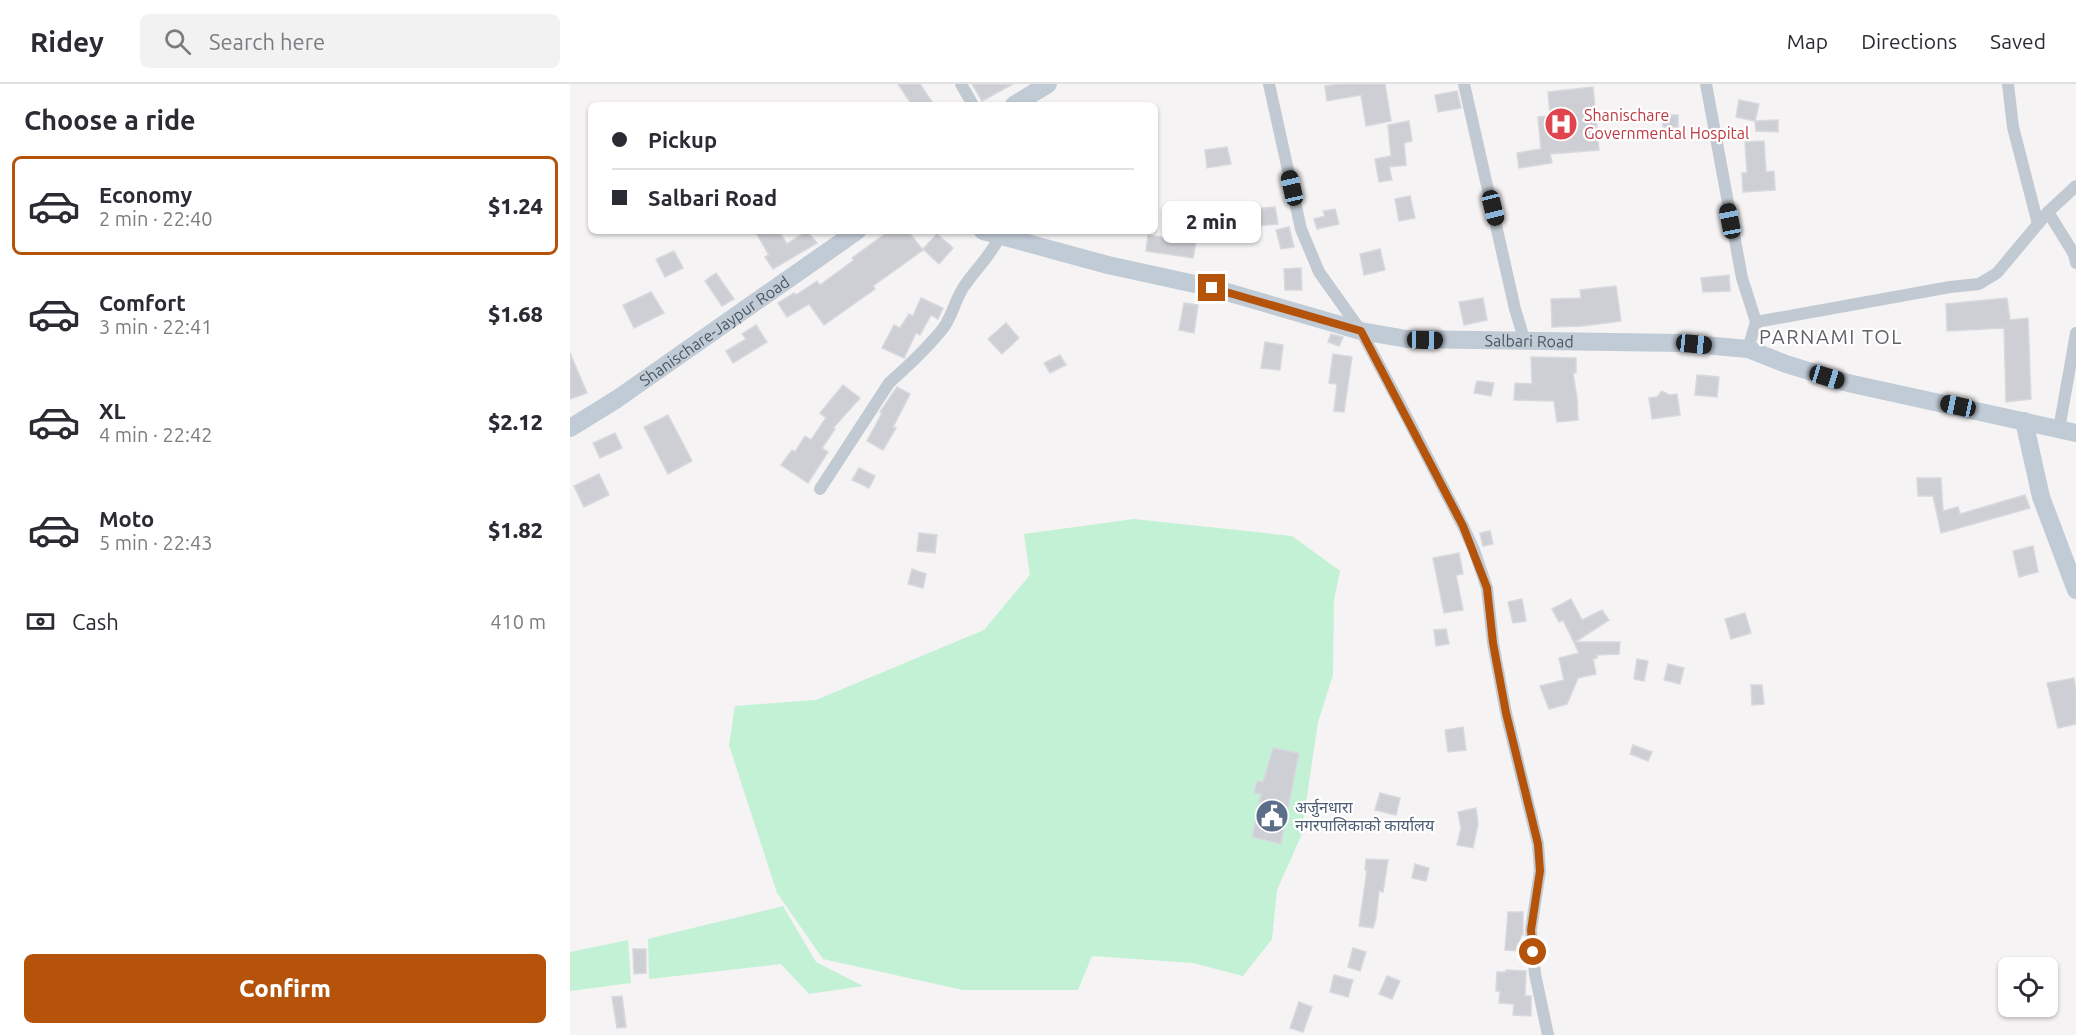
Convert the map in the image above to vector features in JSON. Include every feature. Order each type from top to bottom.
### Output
[{"type":"street","points":[[961,84],[971,102]]},
{"type":"street","points":[[1019,102],[1048,84]]},
{"type":"street","points":[[1269,84],[1301,229],[1319,272],[1361,331],[1463,526],[1487,588],[1493,643],[1506,713],[1538,844],[1540,871],[1531,930],[1535,974],[1548,1035]]},
{"type":"street","points":[[1464,84],[1515,309],[1525,342]]},
{"type":"street","points":[[1706,84],[1742,279],[1756,322],[1748,349]]},
{"type":"street","points":[[2008,84],[2013,127],[2038,224]]},
{"type":"street","points":[[1756,322],[1978,284],[1997,273],[2048,212],[2076,186]]},
{"type":"street","points":[[2048,212],[2074,254],[2076,263]]},
{"type":"street","name":"Shanischare-Jaypur Road","points":[[570,428],[617,399],[853,234]]},
{"type":"street","points":[[820,489],[889,383],[944,327],[955,309],[963,287],[993,250],[992,234]]},
{"type":"street","name":"Salbari Road","points":[[992,234],[1108,265],[1212,288],[1361,331],[1407,339],[1682,343],[1748,349],[1786,364],[1848,383],[2067,431]]},
{"type":"street","points":[[2067,431],[2076,333]]},
{"type":"street","points":[[2024,421],[2041,497],[2076,590]]},
{"type":"green space","points":[[1134,519],[1292,536],[1340,571],[1334,600],[1333,675],[1318,722],[1301,836],[1277,890],[1272,939],[1243,976],[1193,963],[1092,956],[1078,990],[963,990],[823,959],[777,893],[729,745],[735,706],[816,700],[984,630],[1030,575],[1024,534]]},
{"type":"green space","points":[[783,906],[816,962],[863,986],[809,994],[781,964],[649,979],[648,939]]},
{"type":"green space","points":[[628,940],[631,983],[570,991],[570,952]]},
{"type":"building","points":[[898,84],[920,84],[932,102],[910,102]]},
{"type":"building","points":[[972,84],[1013,84],[982,101]]},
{"type":"building","points":[[1385,84],[1391,121],[1366,126],[1361,95],[1327,101],[1325,86]]},
{"type":"building","points":[[1593,87],[1599,150],[1550,154],[1552,163],[1519,168],[1517,153],[1541,149],[1538,117],[1550,116],[1548,92]]},
{"type":"building","points":[[1457,91],[1461,108],[1438,112],[1435,95]]},
{"type":"building","points":[[1739,100],[1759,104],[1755,121],[1736,117]]},
{"type":"building","points":[[1662,115],[1678,115],[1678,127],[1663,127]]},
{"type":"building","points":[[1778,120],[1778,132],[1756,131],[1755,121]]},
{"type":"building","points":[[1409,121],[1412,141],[1404,143],[1406,165],[1389,167],[1392,180],[1379,182],[1375,159],[1391,156],[1388,125]]},
{"type":"building","points":[[1764,141],[1766,172],[1774,171],[1775,190],[1743,192],[1742,173],[1747,173],[1745,142]]},
{"type":"building","points":[[1227,147],[1231,164],[1207,168],[1205,150]]},
{"type":"building","points":[[1410,196],[1415,218],[1399,221],[1395,199]]},
{"type":"building","points":[[1275,207],[1278,224],[1258,226],[1255,209]]},
{"type":"building","points":[[1335,209],[1339,224],[1317,229],[1314,219],[1325,216],[1323,211]]},
{"type":"building","points":[[1289,227],[1294,247],[1281,249],[1276,230]]},
{"type":"building","points":[[757,234],[781,234],[787,244],[802,234],[810,234],[817,243],[773,269],[765,257],[769,255]]},
{"type":"building","points":[[885,234],[910,234],[923,250],[873,286],[875,289],[824,325],[809,304],[787,317],[778,303],[794,293],[796,295],[817,281],[820,285],[854,260],[852,258]]},
{"type":"building","points":[[937,234],[953,248],[939,264],[923,249]]},
{"type":"building","points":[[1148,235],[1196,242],[1193,258],[1146,251]]},
{"type":"building","points":[[1380,249],[1385,270],[1364,275],[1360,254]]},
{"type":"building","points":[[674,251],[683,268],[665,277],[656,259]]},
{"type":"building","points":[[1301,268],[1302,290],[1285,290],[1284,269]]},
{"type":"building","points":[[716,273],[734,299],[722,306],[705,281]]},
{"type":"building","points":[[1729,275],[1730,291],[1703,292],[1701,278]]},
{"type":"building","points":[[1616,286],[1621,321],[1552,327],[1551,299],[1581,298],[1580,290]]},
{"type":"building","points":[[651,292],[664,313],[634,328],[623,305]]},
{"type":"building","points":[[921,298],[943,308],[938,319],[931,315],[920,335],[916,333],[904,358],[882,348],[894,325],[900,328],[909,314],[913,316]]},
{"type":"building","points":[[1483,298],[1487,320],[1464,325],[1459,302]]},
{"type":"building","points":[[2007,298],[2010,320],[2028,318],[2031,399],[2006,402],[2004,328],[1947,331],[1946,304]]},
{"type":"building","points":[[1184,303],[1198,305],[1194,333],[1179,330]]},
{"type":"building","points":[[1006,323],[1019,338],[1002,354],[988,339]]},
{"type":"building","points":[[756,325],[767,342],[733,363],[726,351],[746,339],[742,334]]},
{"type":"building","points":[[1331,334],[1343,337],[1339,346],[1328,342]]},
{"type":"building","points":[[1265,342],[1283,345],[1280,370],[1261,368]]},
{"type":"building","points":[[570,353],[587,393],[570,399]]},
{"type":"building","points":[[1333,354],[1352,357],[1344,412],[1334,411],[1337,384],[1329,383]]},
{"type":"building","points":[[1060,355],[1066,365],[1050,373],[1044,363]]},
{"type":"building","points":[[1531,357],[1576,358],[1576,373],[1573,373],[1578,420],[1557,422],[1554,401],[1514,400],[1515,383],[1532,384]]},
{"type":"building","points":[[1697,375],[1719,377],[1717,397],[1695,395]]},
{"type":"building","points":[[1477,381],[1494,383],[1491,396],[1474,393]]},
{"type":"building","points":[[843,385],[860,398],[833,428],[835,429],[822,448],[828,452],[808,483],[781,465],[792,450],[795,452],[805,436],[811,440],[826,418],[820,413]]},
{"type":"building","points":[[897,387],[910,394],[893,427],[896,428],[883,450],[867,441],[882,413],[880,412]]},
{"type":"building","points":[[1662,391],[1669,395],[1677,394],[1680,415],[1652,419],[1649,398],[1657,397]]},
{"type":"building","points":[[668,415],[692,461],[668,474],[644,427]]},
{"type":"building","points":[[615,433],[622,448],[600,458],[593,443]]},
{"type":"building","points":[[859,468],[875,476],[869,488],[852,480]]},
{"type":"building","points":[[599,474],[609,495],[584,507],[574,486]]},
{"type":"building","points":[[1917,478],[1941,478],[1943,511],[1958,507],[1960,514],[2025,495],[2030,508],[1941,533],[1933,496],[1918,496]]},
{"type":"building","points":[[1490,531],[1493,544],[1483,546],[1480,533]]},
{"type":"building","points":[[919,533],[937,535],[935,553],[917,551]]},
{"type":"building","points":[[2033,546],[2038,572],[2019,577],[2013,551]]},
{"type":"building","points":[[1459,553],[1463,574],[1456,575],[1463,610],[1444,613],[1433,558]]},
{"type":"building","points":[[912,569],[926,574],[923,588],[908,584]]},
{"type":"building","points":[[1522,599],[1526,621],[1513,623],[1508,602]]},
{"type":"building","points":[[1571,599],[1582,620],[1602,610],[1609,620],[1575,642],[1620,642],[1619,654],[1597,655],[1597,658],[1593,659],[1596,674],[1578,678],[1567,704],[1549,709],[1540,686],[1564,680],[1559,658],[1579,653],[1563,620],[1559,622],[1552,609]]},
{"type":"building","points":[[1745,613],[1751,633],[1731,639],[1725,619]]},
{"type":"building","points":[[1446,629],[1449,644],[1436,646],[1434,630]]},
{"type":"building","points":[[1637,659],[1648,661],[1644,681],[1634,679]]},
{"type":"building","points":[[1668,664],[1684,668],[1680,684],[1664,680]]},
{"type":"building","points":[[2074,678],[2076,724],[2058,728],[2047,683]]},
{"type":"building","points":[[1751,685],[1762,685],[1764,704],[1752,705]]},
{"type":"building","points":[[1463,727],[1466,750],[1448,752],[1445,730]]},
{"type":"building","points":[[1633,745],[1652,752],[1648,761],[1630,754]]},
{"type":"building","name":"अर्जुनधारा नगरपालिकाको कार्यालय","points":[[1273,748],[1299,753],[1281,844],[1252,837],[1261,794],[1254,793],[1257,781],[1263,782]]},
{"type":"building","points":[[1380,793],[1400,798],[1396,815],[1375,810]]},
{"type":"building","points":[[1476,808],[1478,824],[1473,848],[1457,845],[1461,828],[1458,812]]},
{"type":"building","points":[[1366,859],[1388,860],[1383,892],[1379,891],[1373,928],[1359,926],[1367,870],[1365,870]]},
{"type":"building","points":[[1415,864],[1429,868],[1426,881],[1412,878]]},
{"type":"building","points":[[1508,912],[1523,912],[1520,951],[1505,950]]},
{"type":"building","points":[[1353,948],[1366,952],[1360,971],[1348,967]]},
{"type":"building","points":[[633,949],[646,949],[646,973],[634,974]]},
{"type":"building","points":[[1506,970],[1526,971],[1525,996],[1531,996],[1531,1016],[1513,1015],[1514,1004],[1499,1003],[1500,991],[1496,991],[1497,972],[1506,972]]},
{"type":"building","points":[[1334,975],[1353,980],[1348,997],[1330,992]]},
{"type":"building","points":[[1387,976],[1400,981],[1392,999],[1379,994]]},
{"type":"building","points":[[622,996],[626,1027],[617,1028],[612,997]]},
{"type":"building","points":[[1299,1002],[1312,1007],[1303,1032],[1290,1028]]},
{"type":"place","name":"Shanischare Governmental Hospital","points":[[1561,124]]},
{"type":"place","name":"अर्जुनधारा नगरपालिकाको कार्यालय","points":[[1272,816]]},
{"type":"district","name":"PARNAMI TOL","points":[[1831,337]]},
{"type":"route","points":[[1212,288],[1361,331],[1463,526],[1487,588],[1493,643],[1506,713],[1538,844],[1540,871],[1531,930],[1533,952]]}]
